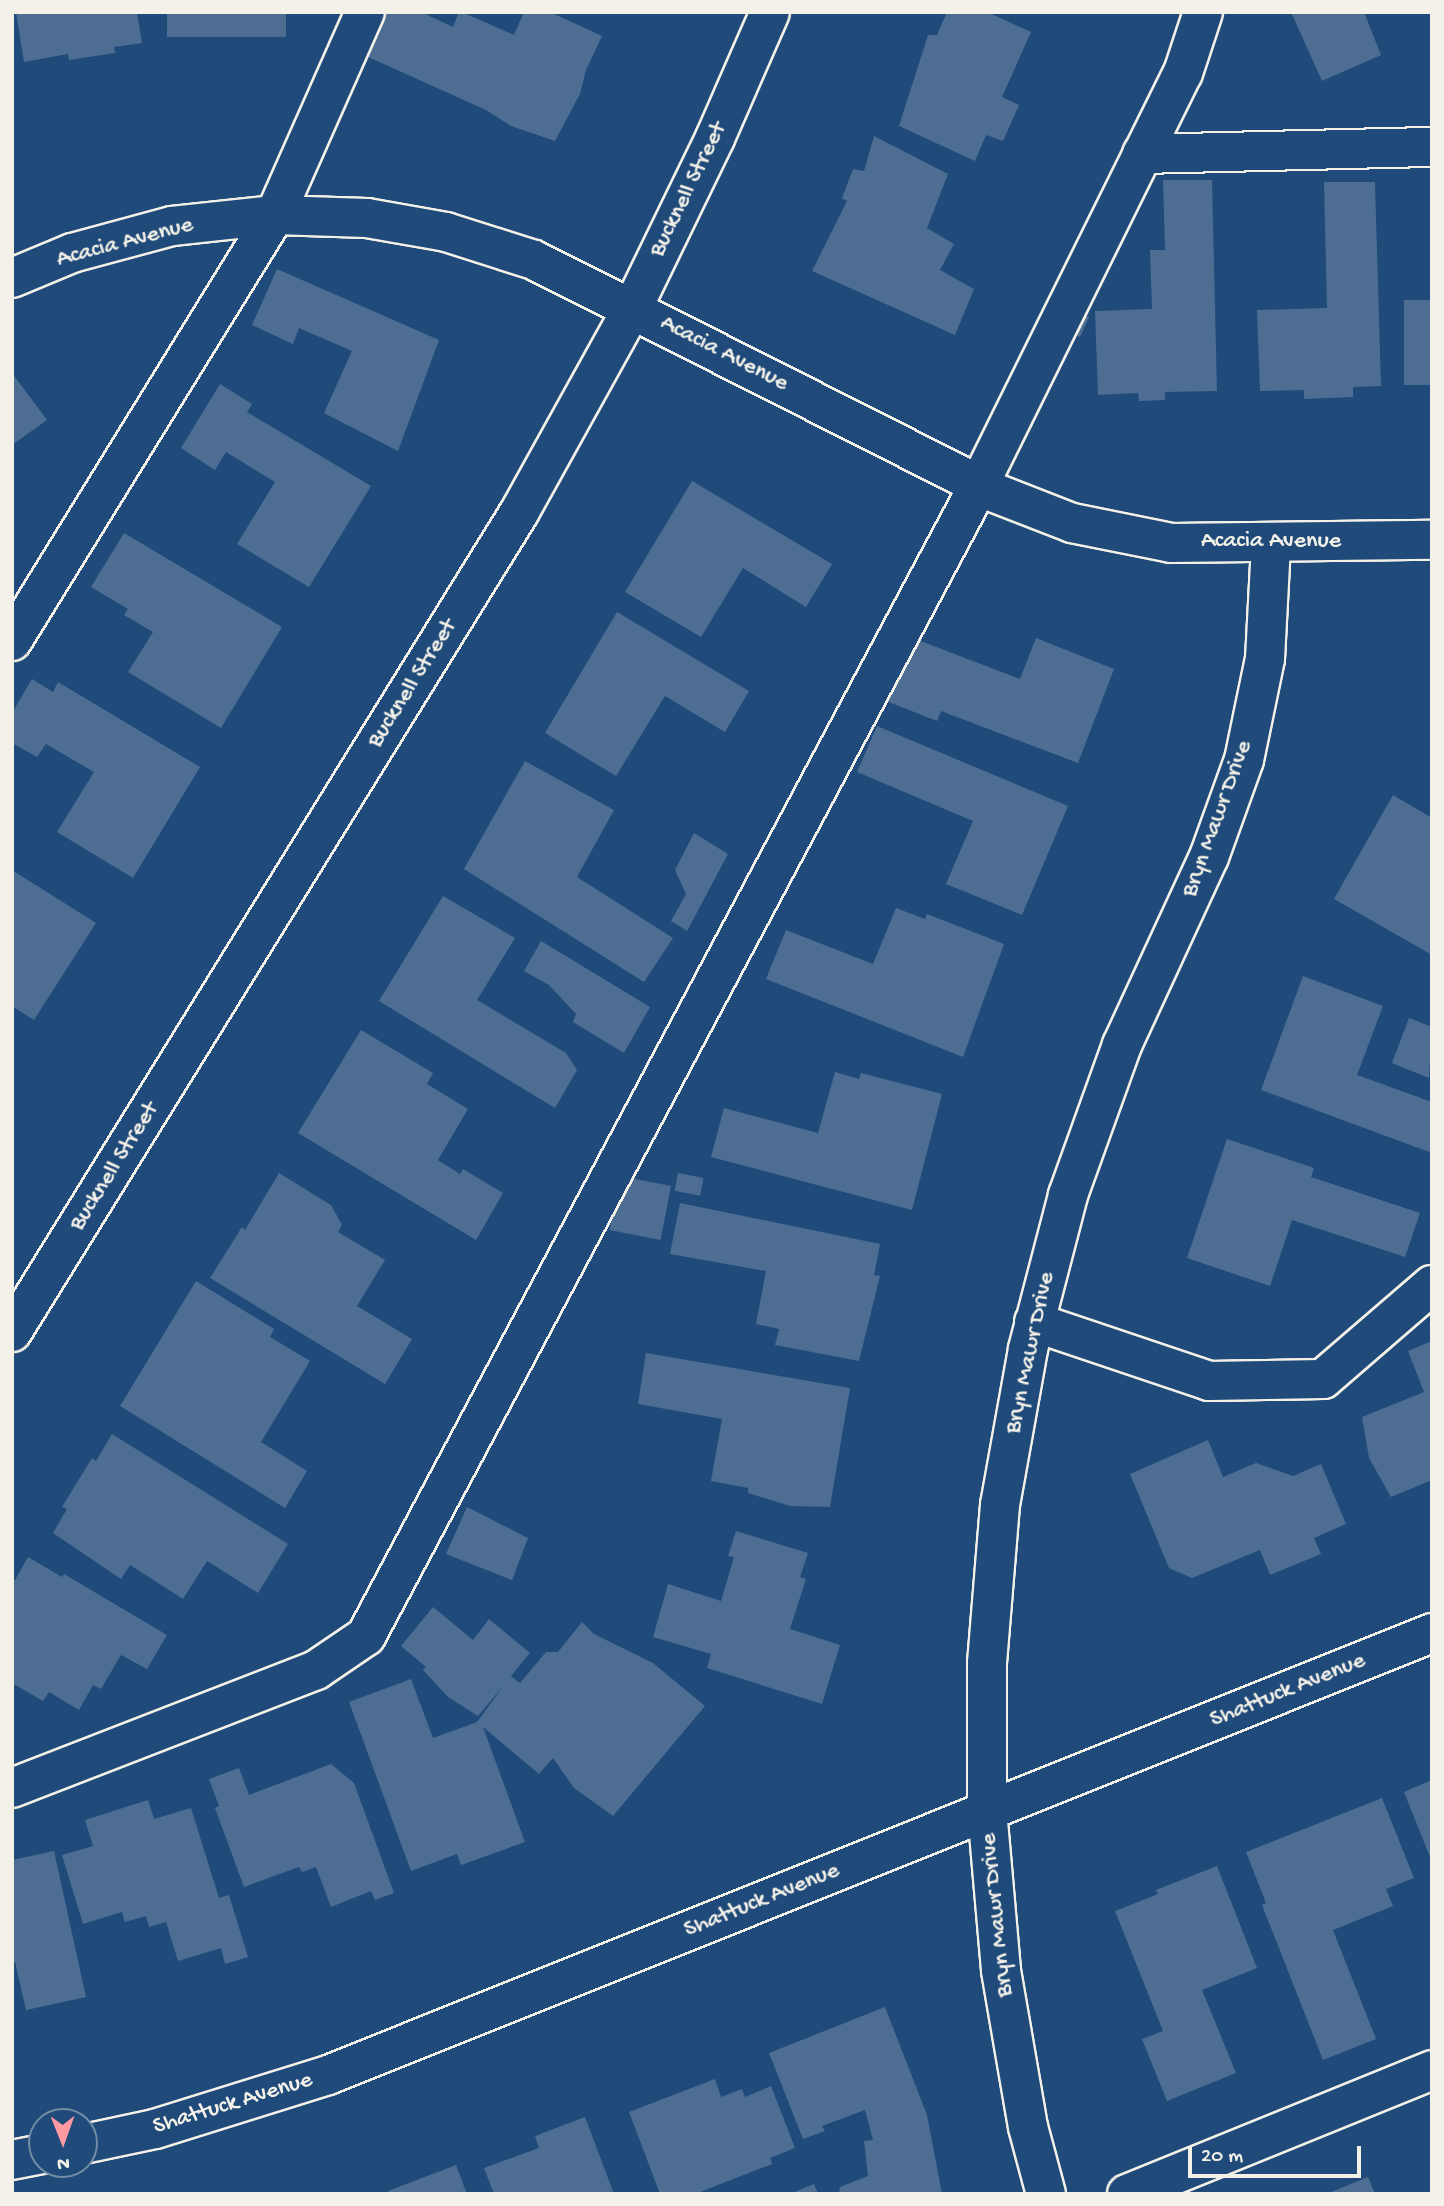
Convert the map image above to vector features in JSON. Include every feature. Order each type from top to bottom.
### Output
[{"type":"street","points":[[12,641],[275,215],[365,12]]},
{"type":"street","name":"Bucknell Street","points":[[12,1332],[520,511],[633,307],[715,138],[770,12]]},
{"type":"street","points":[[12,1788],[316,1670],[366,1636],[979,485],[1183,74],[1203,12]]},
{"type":"street","points":[[1142,154],[1432,146]]},
{"type":"street","name":"Acacia Avenue","points":[[12,278],[72,253],[172,226],[275,215],[367,218],[446,232],[534,260],[633,307],[979,485],[1072,523],[1171,543],[1271,544],[1432,540]]},
{"type":"street","name":"Bryn Mawr Drive","points":[[1046,2194],[1028,2127],[1001,1970],[987,1811],[988,1663],[1000,1505],[1034,1322],[1068,1195],[1122,1045],[1209,857],[1244,760],[1265,659],[1271,544]]},
{"type":"street","points":[[1034,1322],[1209,1381],[1323,1379],[1432,1285]]},
{"type":"street","name":"Shattuck Avenue","points":[[98,2141],[155,2129],[328,2075],[1432,1633]]},
{"type":"street","points":[[1127,2194],[1432,2070]]},
{"type":"building","points":[[16,12],[137,12],[142,43],[114,47],[115,53],[69,60],[68,54],[24,62]]},
{"type":"building","points":[[167,12],[286,12],[286,37],[167,37]]},
{"type":"building","points":[[386,12],[421,12],[453,27],[459,12],[462,12],[514,35],[524,12],[550,12],[602,36],[586,70],[580,94],[555,141],[511,126],[486,110],[366,56]]},
{"type":"building","points":[[947,12],[987,12],[1031,32],[1002,97],[1019,105],[1003,141],[986,135],[975,161],[899,126],[928,35],[937,35]]},
{"type":"building","points":[[1291,12],[1364,12],[1381,55],[1322,81]]},
{"type":"building","points":[[874,136],[948,174],[927,228],[954,244],[940,270],[974,289],[955,335],[812,271],[847,201],[842,198],[853,169],[864,171]]},
{"type":"building","points":[[1163,180],[1212,180],[1217,391],[1165,392],[1165,400],[1139,401],[1138,393],[1098,395],[1095,311],[1152,309],[1150,250],[1165,250]]},
{"type":"building","points":[[1324,182],[1375,182],[1381,386],[1353,387],[1353,397],[1304,399],[1304,390],[1260,391],[1257,310],[1327,308]]},
{"type":"building","points":[[277,269],[439,340],[398,451],[324,413],[352,351],[299,328],[293,344],[252,325]]},
{"type":"building","points":[[1404,300],[1432,300],[1432,385],[1404,385]]},
{"type":"building","points":[[1069,308],[1089,317],[1080,337],[1060,328]]},
{"type":"building","points":[[12,373],[47,420],[12,445]]},
{"type":"building","points":[[220,384],[252,404],[247,412],[371,486],[309,587],[237,544],[275,482],[226,452],[215,470],[181,448]]},
{"type":"building","points":[[692,481],[832,564],[806,607],[743,568],[701,637],[625,592]]},
{"type":"building","points":[[124,533],[282,627],[221,728],[128,672],[153,632],[124,615],[128,609],[91,587]]},
{"type":"building","points":[[617,612],[749,691],[725,732],[665,696],[616,776],[545,733]]},
{"type":"building","points":[[905,635],[1020,679],[1036,638],[1114,669],[1078,763],[941,711],[937,721],[881,699]]},
{"type":"building","points":[[32,679],[53,692],[58,682],[200,767],[133,878],[57,832],[94,772],[46,744],[37,757],[12,743],[12,713]]},
{"type":"building","points":[[877,726],[1068,806],[1022,915],[946,884],[973,821],[857,772]]},
{"type":"building","points":[[525,761],[614,810],[577,877],[673,938],[644,982],[464,869]]},
{"type":"building","points":[[1393,795],[1432,818],[1432,955],[1334,899]]},
{"type":"building","points":[[694,833],[728,854],[687,931],[671,921],[686,894],[675,870]]},
{"type":"building","points":[[12,870],[96,923],[34,1020],[12,1006]]},
{"type":"building","points":[[443,896],[515,938],[477,1000],[566,1053],[577,1070],[555,1108],[379,1001]]},
{"type":"building","points":[[896,908],[925,919],[927,914],[1004,944],[963,1057],[766,979],[786,930],[873,964]]},
{"type":"building","points":[[541,941],[650,1007],[624,1053],[573,1022],[576,1014],[549,985],[524,971]]},
{"type":"building","points":[[1303,976],[1383,1006],[1357,1075],[1432,1102],[1432,1153],[1261,1090]]},
{"type":"building","points":[[1409,1018],[1432,1027],[1429,1078],[1392,1063]]},
{"type":"building","points":[[361,1030],[433,1073],[427,1084],[468,1109],[438,1160],[460,1174],[463,1169],[503,1193],[476,1240],[298,1133]]},
{"type":"building","points":[[835,1072],[859,1079],[861,1073],[942,1094],[912,1210],[711,1157],[724,1108],[818,1133]]},
{"type":"building","points":[[1227,1139],[1314,1168],[1311,1177],[1420,1213],[1405,1257],[1292,1220],[1270,1286],[1187,1258]]},
{"type":"building","points":[[279,1173],[331,1205],[342,1225],[338,1232],[385,1260],[357,1306],[412,1339],[385,1384],[210,1278],[242,1227],[245,1230]]},
{"type":"building","points":[[678,1173],[704,1178],[700,1196],[675,1191]]},
{"type":"building","points":[[620,1176],[671,1186],[661,1240],[610,1230]]},
{"type":"building","points":[[680,1203],[880,1244],[874,1275],[880,1276],[859,1361],[775,1345],[779,1329],[756,1324],[766,1271],[670,1254]]},
{"type":"building","points":[[196,1281],[274,1329],[270,1337],[310,1361],[261,1442],[307,1471],[285,1508],[120,1406]]},
{"type":"building","points":[[1432,1341],[1432,1480],[1391,1497],[1369,1458],[1362,1417],[1424,1392],[1408,1351]]},
{"type":"building","points":[[646,1353],[850,1388],[830,1507],[790,1506],[748,1493],[748,1488],[711,1481],[722,1419],[638,1404]]},
{"type":"building","points":[[112,1434],[288,1544],[258,1593],[207,1561],[183,1599],[130,1565],[121,1579],[53,1533],[67,1509],[62,1507],[92,1458],[96,1461]]},
{"type":"building","points":[[1208,1440],[1223,1477],[1256,1463],[1293,1476],[1321,1464],[1346,1524],[1314,1538],[1321,1554],[1270,1575],[1260,1550],[1192,1578],[1169,1568],[1130,1474]]},
{"type":"building","points":[[467,1507],[528,1538],[512,1580],[446,1554]]},
{"type":"building","points":[[736,1531],[808,1553],[800,1577],[806,1579],[790,1629],[840,1645],[822,1704],[707,1668],[711,1654],[653,1637],[668,1584],[721,1601],[734,1557],[728,1556]]},
{"type":"building","points":[[28,1557],[62,1577],[64,1574],[167,1635],[147,1669],[121,1655],[101,1689],[93,1685],[79,1710],[49,1692],[43,1701],[12,1683],[12,1578],[15,1580]]},
{"type":"building","points":[[433,1607],[473,1640],[489,1619],[530,1653],[511,1676],[520,1683],[546,1652],[558,1652],[582,1622],[594,1634],[653,1663],[705,1706],[613,1816],[574,1788],[553,1758],[539,1774],[483,1727],[525,1842],[461,1865],[457,1854],[411,1871],[349,1702],[411,1679],[433,1738],[477,1722],[504,1685],[478,1716],[448,1697],[423,1670],[426,1667],[401,1646]]},
{"type":"building","points":[[331,1764],[354,1783],[394,1893],[375,1900],[371,1891],[331,1907],[316,1867],[302,1872],[299,1867],[244,1887],[215,1808],[219,1806],[209,1779],[239,1768],[249,1795]]},
{"type":"building","points":[[1432,1780],[1432,1862],[1404,1792]]},
{"type":"building","points":[[1382,1798],[1414,1878],[1386,1889],[1393,1906],[1333,1930],[1376,2039],[1323,2060],[1262,1905],[1266,1903],[1246,1852]]},
{"type":"building","points":[[148,1800],[154,1819],[191,1808],[219,1898],[229,1895],[248,1957],[225,1964],[221,1948],[178,1961],[166,1922],[149,1927],[146,1916],[125,1922],[122,1912],[83,1924],[62,1855],[93,1846],[85,1820]]},
{"type":"building","points":[[54,1851],[86,1997],[26,2010],[15,1962],[12,1963],[12,1860]]},
{"type":"building","points":[[1217,1866],[1257,1968],[1202,1990],[1236,2073],[1167,2101],[1142,2039],[1163,2031],[1115,1911],[1158,1894],[1156,1890]]},
{"type":"building","points":[[885,2007],[927,2115],[942,2194],[839,2194],[840,2187],[868,2176],[864,2141],[873,2140],[865,2110],[822,2126],[825,2131],[803,2139],[769,2053]]},
{"type":"building","points":[[715,2079],[721,2097],[742,2089],[745,2097],[771,2086],[795,2148],[770,2158],[772,2164],[695,2194],[660,2194],[629,2112]]},
{"type":"building","points":[[585,2117],[614,2194],[494,2194],[484,2168],[539,2148],[535,2136]]},
{"type":"building","points":[[456,2165],[467,2194],[389,2194],[388,2191]]},
{"type":"building","points":[[1368,2177],[1375,2194],[1326,2194]]},
{"type":"building","points":[[814,2184],[818,2194],[790,2194]]}]
